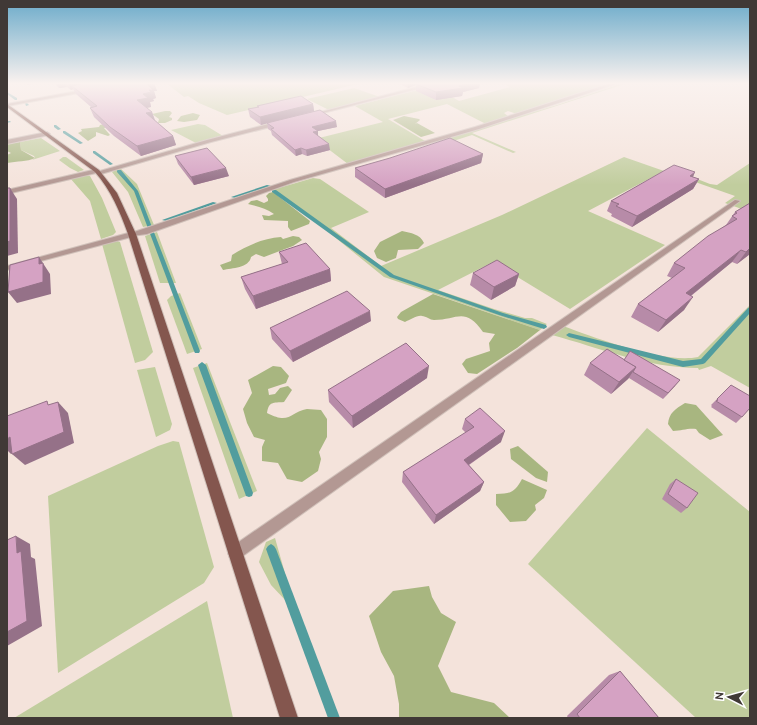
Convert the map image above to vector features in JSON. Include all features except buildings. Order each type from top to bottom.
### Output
[{"type":"main road","points":[[23,117],[98,172],[108,181],[119,200],[132,234],[289,718]]},
{"type":"street","points":[[7,268],[144,232],[292,181],[512,117]]},
{"type":"street","points":[[7,192],[98,172],[209,141],[289,121]]},
{"type":"street","points":[[7,142],[47,134]]},
{"type":"street","points":[[235,553],[737,201]]},
{"type":"green space","points":[[156,117],[169,117],[172,118],[172,120],[165,123],[158,123],[159,119]]},
{"type":"green space","points":[[180,117],[199,117],[197,120],[184,122],[177,121]]},
{"type":"green space","points":[[374,117],[397,117],[388,119],[425,141],[348,164],[315,139],[383,122]]},
{"type":"green space","points":[[402,117],[419,119],[420,120],[415,124],[417,123],[435,133],[421,137],[393,120]]},
{"type":"green space","points":[[472,117],[509,117],[486,124]]},
{"type":"green space","points":[[517,117],[522,117],[472,133],[516,152],[513,153],[472,135],[447,143],[443,139]]},
{"type":"green space","points":[[113,122],[116,125],[104,128],[110,135],[108,136],[96,132],[96,136],[88,141],[78,133],[82,131],[81,129],[99,127],[100,125]]},
{"type":"green space","points":[[198,124],[205,125],[223,136],[196,143],[171,130]]},
{"type":"green space","points":[[41,138],[60,151],[32,160],[35,158],[34,156],[21,150],[20,142]]},
{"type":"green space","points":[[20,142],[21,150],[35,158],[7,163],[7,155],[11,153],[7,151],[7,144]]},
{"type":"green space","points":[[66,157],[84,170],[78,172],[70,168],[59,160]]},
{"type":"green space","points":[[624,157],[664,171],[588,211],[665,245],[570,309],[493,262],[438,290],[494,309],[525,318],[532,318],[547,324],[540,330],[384,277],[321,226],[272,190],[313,178],[320,179],[369,212],[331,228],[381,266],[502,215]]},
{"type":"green space","points":[[750,163],[750,212],[725,203],[735,196],[664,171],[669,168],[710,184],[717,185]]},
{"type":"green space","points":[[120,168],[137,184],[154,225],[143,227],[128,192],[112,172]]},
{"type":"green space","points":[[83,175],[90,176],[102,198],[116,232],[113,235],[101,239],[90,201],[70,178]]},
{"type":"green space","points":[[273,192],[310,221],[309,224],[291,231],[288,227],[288,221],[264,220],[262,215],[269,216],[274,214],[258,206],[248,204],[251,201],[257,200],[264,203],[268,201],[266,196]]},
{"type":"green space","points":[[402,231],[418,236],[424,243],[418,249],[398,250],[396,258],[386,262],[377,258],[374,251],[380,242]]},
{"type":"green space","points":[[157,232],[176,283],[160,283],[145,236]]},
{"type":"green space","points":[[293,236],[299,237],[302,240],[293,246],[264,257],[256,254],[251,257],[250,261],[240,267],[223,270],[220,265],[231,261],[232,255],[255,243],[268,239],[281,237],[283,239]]},
{"type":"green space","points":[[117,241],[120,242],[153,352],[145,360],[135,363],[102,244]]},
{"type":"green space","points":[[180,293],[202,349],[187,354],[167,300],[171,296]]},
{"type":"green space","points":[[433,294],[540,330],[517,348],[477,374],[468,373],[462,364],[466,359],[490,351],[489,343],[495,334],[483,332],[477,324],[466,317],[460,316],[434,320],[420,316],[405,322],[397,317],[401,312]]},
{"type":"green space","points":[[750,305],[750,388],[711,366],[699,370],[698,368],[661,365],[552,335],[563,326],[630,349],[667,357],[698,357]]},
{"type":"green space","points":[[207,363],[257,491],[239,499],[193,368]]},
{"type":"green space","points":[[273,366],[281,367],[289,376],[286,383],[268,389],[269,395],[275,394],[280,388],[288,386],[292,390],[284,402],[272,403],[269,406],[267,413],[285,418],[307,409],[321,410],[327,419],[327,437],[319,452],[321,459],[318,471],[302,482],[287,479],[278,463],[262,461],[262,447],[265,440],[254,437],[247,423],[243,409],[252,393],[248,380]]},
{"type":"green space","points":[[155,367],[172,424],[170,430],[156,437],[137,370]]},
{"type":"green space","points":[[685,403],[696,405],[723,435],[710,440],[699,433],[696,429],[673,431],[668,424],[671,414],[675,409]]},
{"type":"green space","points":[[647,428],[750,512],[750,718],[696,718],[528,564]]},
{"type":"green space","points":[[173,441],[179,442],[214,567],[204,583],[58,673],[48,496],[158,446]]},
{"type":"green space","points":[[518,446],[548,472],[547,482],[536,478],[511,459],[510,449]]},
{"type":"green space","points":[[522,479],[547,490],[544,498],[535,505],[536,510],[526,521],[510,522],[496,505],[496,494],[509,493],[517,487]]},
{"type":"green space","points":[[275,538],[292,598],[287,602],[271,585],[259,562],[266,542]]},
{"type":"green space","points":[[429,586],[432,597],[441,613],[456,622],[438,666],[451,692],[494,703],[510,718],[399,718],[399,704],[394,676],[381,652],[369,616],[393,591]]},
{"type":"green space","points":[[207,601],[233,718],[14,718]]},
{"type":"waterway","points":[[55,126],[59,129]]},
{"type":"waterway","points":[[64,132],[81,143]]},
{"type":"waterway","points":[[94,152],[111,164]]},
{"type":"waterway","points":[[119,171],[136,191],[197,351]]},
{"type":"waterway","points":[[233,197],[269,186]]},
{"type":"waterway","points":[[274,191],[392,276],[501,314],[544,327]]},
{"type":"waterway","points":[[164,220],[215,203]]},
{"type":"waterway","points":[[569,335],[683,364],[703,361],[750,309]]},
{"type":"waterway","points":[[202,365],[249,493]]},
{"type":"waterway","points":[[271,549],[334,718]]}]
